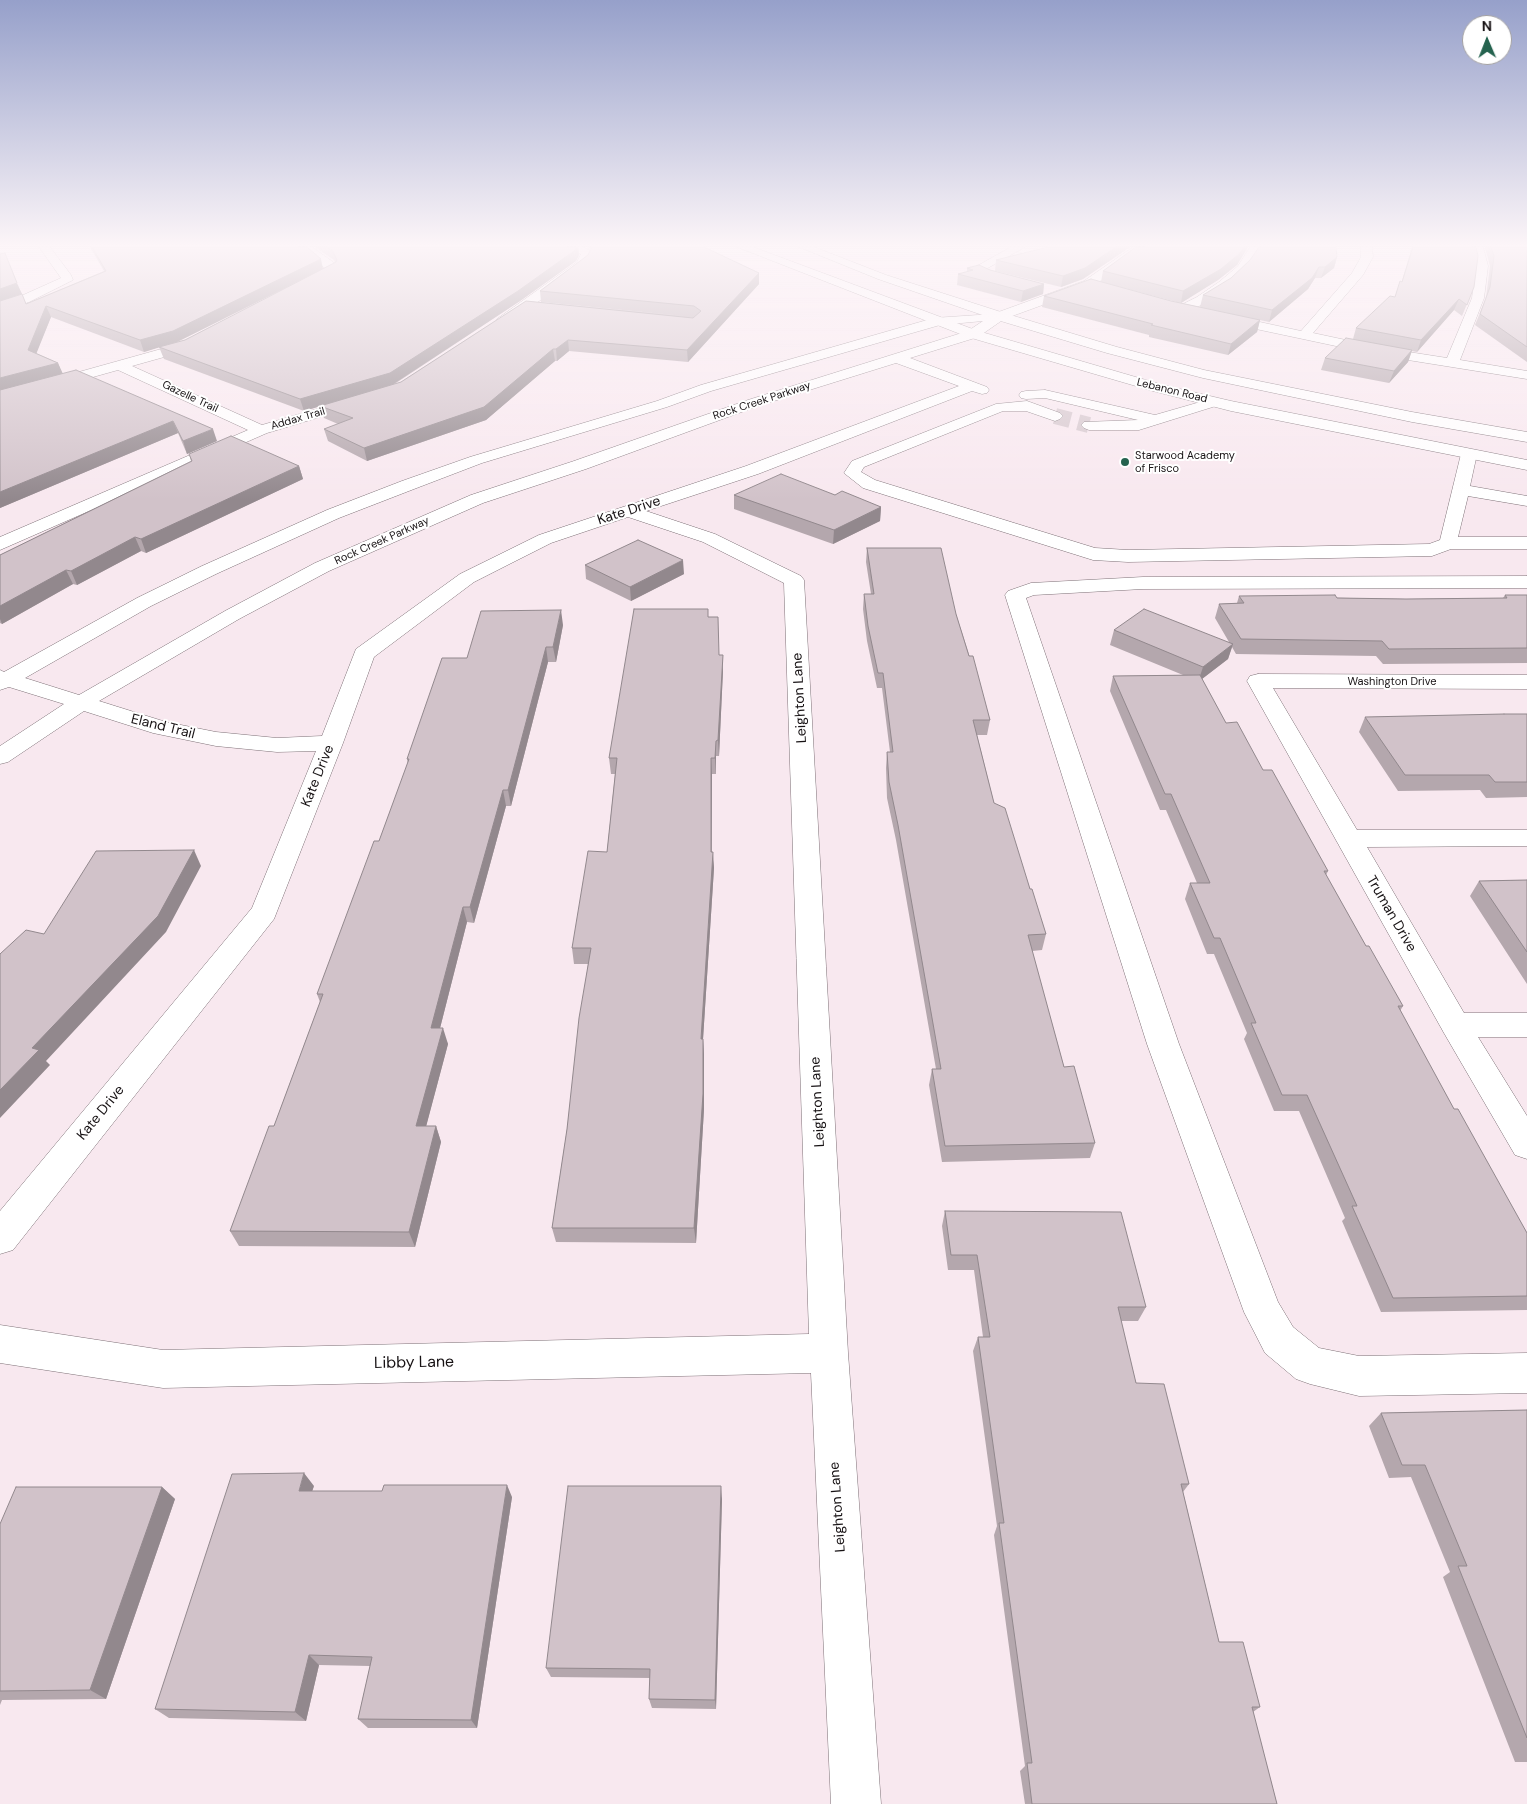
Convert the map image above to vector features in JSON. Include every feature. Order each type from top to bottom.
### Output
[{"type":"street","name":"Rock Creek Parkway","points":[[2,680],[144,602],[325,518],[468,463],[570,430],[662,404],[706,388],[904,331]]},
{"type":"street","name":"Lebanon Road","points":[[966,331],[1068,363],[1214,402],[1527,465]]},
{"type":"street","name":"Rock Creek Parkway","points":[[0,757],[102,688],[175,646],[322,567],[477,499],[754,403],[977,331]]},
{"type":"street","name":"Lebanon Road","points":[[1049,331],[1203,374],[1477,429],[1527,437]]},
{"type":"street","points":[[1283,331],[1451,364],[1527,375]]},
{"type":"street","points":[[1304,336],[1308,331]]},
{"type":"street","points":[[1451,364],[1464,331]]},
{"type":"street","points":[[0,399],[177,349],[205,336]]},
{"type":"street","points":[[896,358],[1056,416]]},
{"type":"street","name":"Gazelle Trail","points":[[118,365],[261,430]]},
{"type":"street","name":"Kate Drive","points":[[0,1238],[264,912],[364,654],[467,578],[545,539],[752,470],[973,386]]},
{"type":"street","points":[[1007,399],[1033,394],[1045,394],[1156,420]]},
{"type":"street","name":"Addax Trail","points":[[0,544],[261,430],[370,398]]},
{"type":"street","points":[[1089,425],[1138,424],[1214,402]]},
{"type":"street","points":[[1027,406],[1001,407],[858,464],[852,473],[869,484],[1093,554],[1128,556],[1432,550],[1448,543],[1527,542]]},
{"type":"street","points":[[1448,543],[1469,454],[1477,429]]},
{"type":"street","points":[[570,430],[615,452]]},
{"type":"street","points":[[1461,490],[1527,501]]},
{"type":"street","name":"Leighton Lane","points":[[628,511],[709,538],[794,580],[829,1354],[856,1804]]},
{"type":"street","points":[[1527,582],[1143,583],[1031,589],[1015,595],[1163,1044],[1263,1312],[1279,1340],[1310,1365],[1358,1376],[1527,1373]]},
{"type":"street","name":"Eland Trail","points":[[2,680],[161,728],[216,740],[277,745],[331,743]]},
{"type":"street","name":"Washington Drive","points":[[1258,681],[1527,682]]},
{"type":"street","name":"Truman Drive","points":[[1258,681],[1455,1025],[1527,1145]]},
{"type":"street","points":[[1348,839],[1527,838]]},
{"type":"street","points":[[1455,1025],[1527,1025]]},
{"type":"street","name":"Libby Lane","points":[[0,1344],[163,1368],[829,1354]]},
{"type":"building","points":[[0,331],[36,331],[28,350],[58,363],[0,378]]},
{"type":"building","points":[[116,331],[172,331],[140,340]]},
{"type":"building","points":[[202,331],[455,331],[390,373],[300,399],[159,347],[185,340]]},
{"type":"building","points":[[479,331],[705,331],[687,350],[568,340],[556,349],[553,349],[484,407],[364,448],[324,429],[353,418],[320,406],[401,382]]},
{"type":"building","points":[[1177,331],[1246,331],[1231,344]]},
{"type":"building","points":[[1373,331],[1429,331],[1421,340]]},
{"type":"building","points":[[1504,331],[1527,331],[1527,347]]},
{"type":"building","points":[[1346,338],[1412,350],[1394,371],[1325,358]]},
{"type":"building","points":[[76,370],[213,429],[183,441],[173,421],[0,492],[0,390]]},
{"type":"building","points":[[231,436],[299,466],[141,539],[135,537],[71,571],[66,570],[0,606],[0,555],[192,461],[189,454]]},
{"type":"building","points":[[781,474],[835,495],[842,491],[881,507],[834,530],[734,495]]},
{"type":"building","points":[[638,540],[683,560],[630,587],[585,565]]},
{"type":"building","points":[[867,548],[941,548],[956,614],[969,656],[973,656],[990,720],[973,720],[994,803],[1005,808],[1046,934],[1028,935],[1064,1067],[1074,1066],[1095,1143],[945,1146],[932,1069],[941,1069],[889,782],[887,752],[893,752],[883,673],[878,673],[868,626],[864,594],[874,594]]},
{"type":"building","points":[[1335,595],[1337,598],[1406,599],[1507,598],[1505,595],[1527,595],[1527,648],[1389,649],[1382,641],[1241,639],[1219,604],[1244,603],[1239,596]]},
{"type":"building","points":[[634,609],[708,609],[708,617],[718,617],[719,655],[723,655],[718,740],[716,741],[715,758],[711,758],[711,852],[713,852],[701,1039],[703,1039],[703,1094],[694,1228],[552,1228],[567,1129],[579,1018],[591,948],[572,948],[588,851],[607,852],[617,758],[609,758]]},
{"type":"building","points":[[1144,609],[1233,644],[1203,667],[1114,630]]},
{"type":"building","points":[[561,610],[553,647],[546,647],[508,790],[503,790],[470,907],[463,907],[431,1028],[443,1028],[416,1126],[436,1126],[409,1232],[230,1231],[269,1126],[274,1126],[323,994],[317,994],[374,841],[379,841],[409,759],[407,759],[442,658],[467,658],[481,611]]},
{"type":"building","points":[[1200,675],[1226,723],[1237,722],[1263,770],[1272,770],[1328,871],[1324,871],[1366,946],[1369,946],[1403,1006],[1398,1006],[1454,1109],[1458,1109],[1527,1233],[1527,1296],[1393,1298],[1352,1206],[1357,1206],[1307,1095],[1282,1095],[1251,1023],[1256,1023],[1220,938],[1214,938],[1190,883],[1210,883],[1171,794],[1165,794],[1113,676]]},
{"type":"building","points":[[1527,714],[1527,782],[1495,782],[1489,775],[1405,775],[1365,717]]},
{"type":"building","points":[[194,850],[158,916],[32,1048],[39,1050],[0,1090],[0,954],[26,930],[44,934],[96,851]]},
{"type":"building","points":[[1527,880],[1527,952],[1479,881]]},
{"type":"building","points":[[945,1211],[1121,1212],[1146,1307],[1118,1307],[1136,1383],[1164,1384],[1189,1484],[1181,1484],[1219,1642],[1243,1642],[1260,1707],[1252,1707],[1277,1804],[1032,1804],[1027,1763],[1032,1763],[999,1523],[1004,1523],[978,1337],[990,1337],[977,1255],[951,1255]]},
{"type":"building","points":[[1527,1410],[1527,1738],[1458,1566],[1467,1566],[1425,1465],[1402,1465],[1381,1413]]},
{"type":"building","points":[[304,1473],[299,1491],[382,1491],[384,1485],[507,1485],[471,1720],[358,1719],[372,1657],[309,1655],[295,1712],[155,1709],[232,1474]]},
{"type":"building","points":[[568,1486],[721,1486],[715,1700],[649,1699],[650,1669],[546,1668]]},
{"type":"building","points":[[16,1487],[162,1487],[90,1690],[0,1691],[0,1524]]},
{"type":"tunnel","points":[[1055,416],[1089,425]]},
{"type":"place","name":"Starwood Academy of Frisco","points":[[1125,462]]}]
